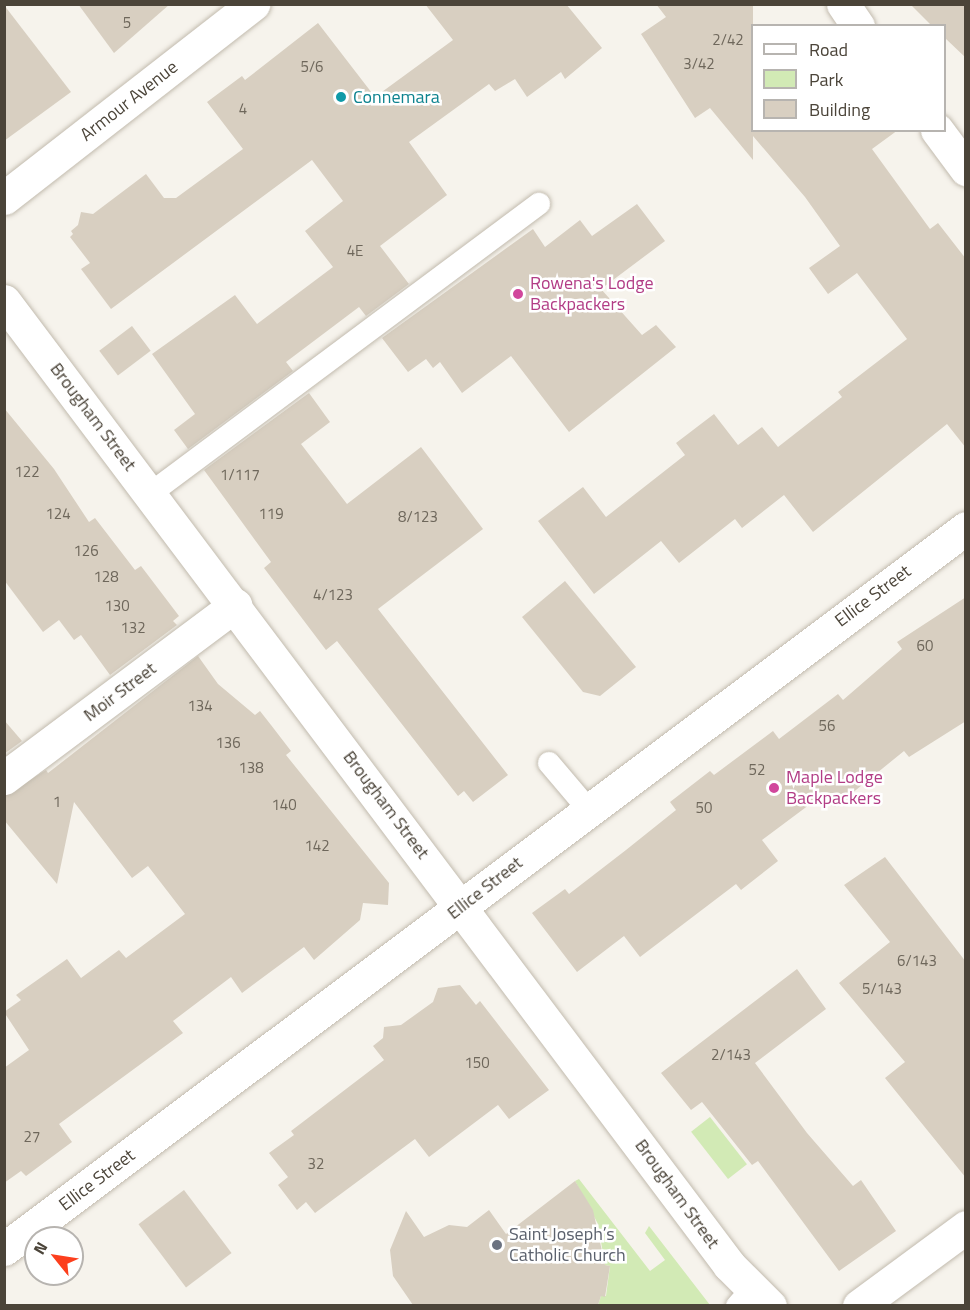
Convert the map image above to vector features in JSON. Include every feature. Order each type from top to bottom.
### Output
[{"type":"street","name":"Armour Avenue","points":[[4,198],[253,4]]},
{"type":"street","points":[[843,4],[857,24]]},
{"type":"street","points":[[938,132],[966,169]]},
{"type":"street","name":"Brougham Street","points":[[4,301],[462,906],[753,1300]]},
{"type":"street","name":"Ellice Street","points":[[4,1249],[588,809],[966,528]]},
{"type":"street","name":"Moir Street","points":[[4,778],[235,605]]},
{"type":"street","points":[[859,1305],[966,1227]]},
{"type":"lane","points":[[151,493],[539,204]]},
{"type":"lane","points":[[549,763],[588,809]]},
{"type":"green space","points":[[710,1117],[747,1164],[728,1179],[691,1132]]},
{"type":"green space","points":[[579,1179],[650,1271],[665,1260],[645,1233],[649,1226],[710,1305],[598,1305],[601,1296],[606,1296],[610,1266],[605,1265],[598,1224],[575,1181]]},
{"type":"building","points":[[78,4],[170,4],[114,53]]},
{"type":"building","points":[[425,4],[566,4],[602,48],[565,79],[561,72],[527,97],[515,79],[495,91],[489,84],[409,142],[447,195],[380,246],[409,284],[366,316],[359,307],[286,362],[293,371],[188,449],[174,430],[195,414],[152,354],[235,295],[257,324],[333,267],[305,231],[343,201],[312,160],[111,309],[81,269],[90,263],[70,237],[73,234],[71,231],[78,225],[81,212],[93,214],[146,174],[164,198],[176,198],[243,149],[207,102],[242,76],[245,80],[318,23],[375,97],[453,40]]},
{"type":"building","points":[[656,4],[753,4],[751,132],[895,132],[872,149],[930,229],[938,223],[966,259],[966,448],[947,424],[813,532],[784,495],[742,528],[735,519],[679,563],[661,541],[594,594],[538,521],[583,487],[606,517],[685,455],[676,443],[714,414],[738,445],[762,427],[778,447],[842,397],[838,392],[907,339],[857,273],[828,294],[809,268],[840,246],[805,197],[753,136],[753,160],[710,108],[695,118],[641,34],[666,17]]},
{"type":"building","points":[[910,4],[966,4],[966,58],[946,39],[946,24],[930,24]]},
{"type":"building","points":[[4,5],[71,92],[4,141]]},
{"type":"building","name":"Rowena's Lodge Backpackers","points":[[637,204],[665,241],[601,289],[642,335],[656,325],[676,347],[569,432],[511,356],[462,393],[440,362],[433,368],[426,359],[408,372],[382,338],[533,229],[545,247],[580,220],[592,236]]},
{"type":"building","points":[[132,326],[151,351],[118,375],[99,351]]},
{"type":"building","points":[[309,393],[330,422],[301,444],[347,504],[421,447],[483,529],[378,609],[508,775],[473,802],[464,791],[458,796],[337,641],[326,650],[264,568],[271,562],[204,470]]},
{"type":"building","points":[[4,408],[54,469],[89,522],[95,518],[135,570],[141,566],[179,616],[173,621],[177,625],[110,675],[81,635],[74,640],[59,620],[43,632],[4,580]]},
{"type":"building","points":[[565,581],[636,667],[600,696],[583,692],[522,617]]},
{"type":"building","points":[[966,597],[966,721],[909,757],[904,751],[835,807],[825,793],[762,840],[778,861],[741,890],[736,884],[640,957],[624,936],[577,972],[532,913],[565,889],[569,894],[626,850],[676,810],[670,802],[710,771],[714,775],[773,731],[779,739],[838,694],[843,700],[902,649],[897,642]]},
{"type":"building","points":[[198,656],[218,684],[255,715],[260,711],[291,751],[286,755],[389,883],[388,905],[363,903],[360,920],[314,960],[304,947],[242,993],[231,977],[173,1021],[183,1033],[59,1124],[72,1142],[26,1176],[21,1171],[4,1183],[4,1068],[29,1050],[4,1012],[21,1000],[16,995],[67,959],[81,978],[119,950],[126,958],[185,914],[148,866],[132,878],[74,802],[57,884],[4,820],[4,796],[46,770],[48,773]]},
{"type":"building","points":[[4,720],[22,741],[4,754]]},
{"type":"building","points":[[885,857],[966,962],[966,1178],[885,1078],[905,1062],[839,983],[890,942],[844,885]]},
{"type":"building","points":[[797,969],[826,1009],[755,1063],[807,1133],[853,1186],[861,1180],[896,1231],[839,1271],[758,1161],[752,1165],[702,1102],[691,1110],[661,1073]]},
{"type":"building","points":[[460,985],[476,1005],[480,1001],[549,1090],[509,1119],[498,1105],[429,1157],[415,1139],[315,1213],[306,1202],[297,1210],[278,1185],[288,1177],[269,1153],[294,1135],[291,1131],[384,1060],[373,1046],[383,1038],[384,1027],[401,1025],[433,1002],[438,988]]},
{"type":"building","name":"Saint Joseph’s Catholic Church","points":[[575,1181],[593,1210],[605,1265],[610,1266],[605,1297],[601,1296],[598,1305],[413,1305],[393,1276],[390,1250],[406,1211],[424,1237],[449,1225],[467,1227],[489,1210],[506,1234]]},
{"type":"building","points":[[184,1190],[232,1253],[186,1287],[138,1224]]},
{"type":"place","name":"Connemara","points":[[341,97]]},
{"type":"place","name":"Rowena's Lodge Backpackers","points":[[518,294]]},
{"type":"place","name":"Maple Lodge Backpackers","points":[[774,788]]},
{"type":"place","name":"Saint Joseph’s Catholic Church","points":[[497,1245]]}]
